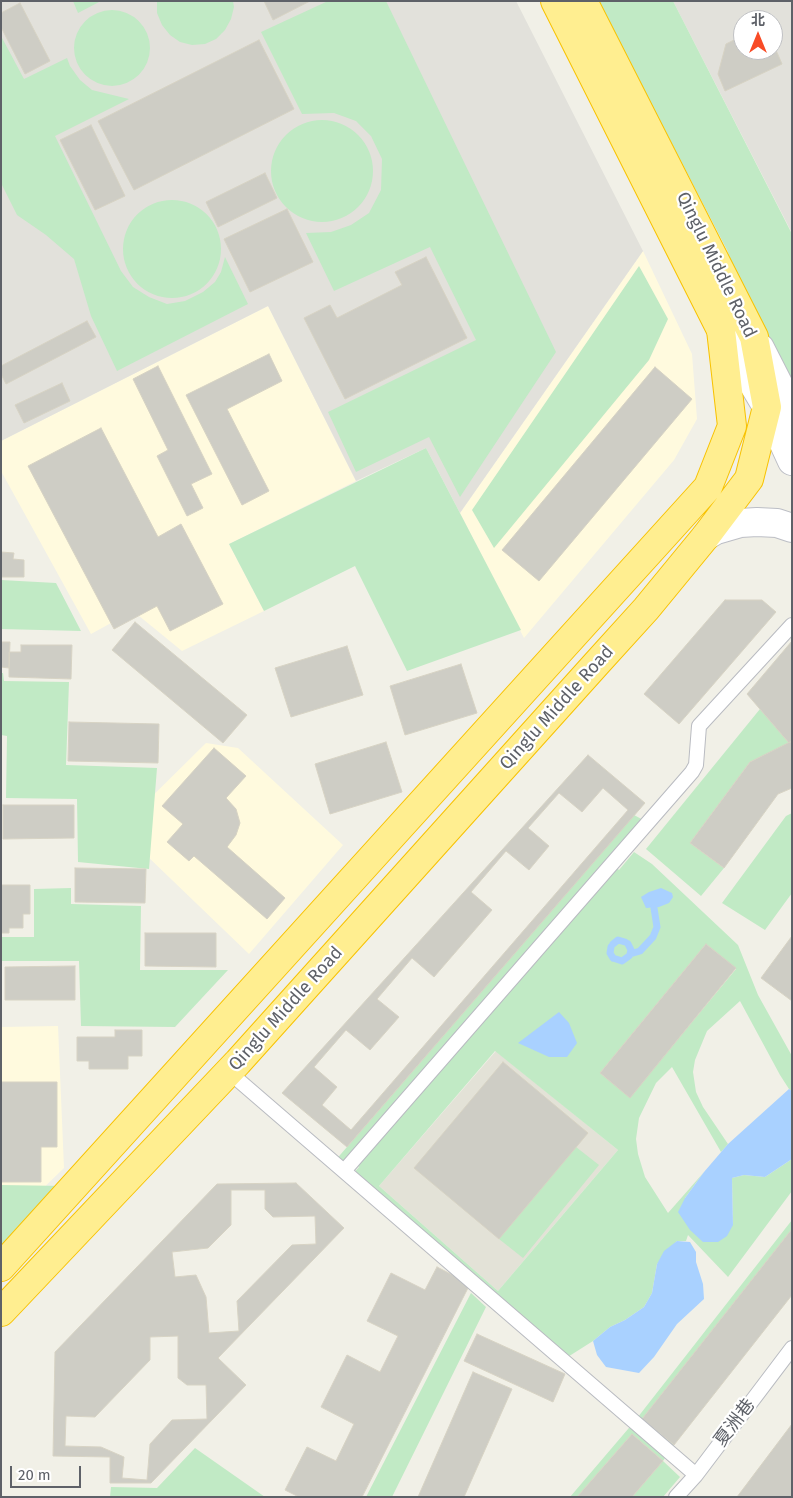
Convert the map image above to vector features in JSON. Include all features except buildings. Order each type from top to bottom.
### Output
[{"type":"highway","name":"Qinglu Middle Road","points":[[1,1267],[708,487],[732,426],[721,330],[555,1]]},
{"type":"highway","name":"Qinglu Middle Road","points":[[1,1312],[229,1072],[646,609],[706,536],[749,479],[779,409],[754,337],[583,1]]},
{"type":"street","points":[[721,330],[779,409],[792,461]]},
{"type":"street","points":[[706,536],[716,530],[740,523],[757,522],[792,528]]},
{"type":"lane","points":[[344,1171],[630,849],[696,765],[698,726],[792,625]]},
{"type":"lane","points":[[229,1072],[696,1475]]},
{"type":"lane","name":"夏洲巷","points":[[676,1497],[696,1475],[792,1348]]},
{"type":"shaded area","points":[[1,1],[516,1],[643,251],[460,513],[426,448],[356,481],[268,306],[1,441]]},
{"type":"shaded area","points":[[673,1],[792,1],[792,233]]},
{"type":"shaded area","points":[[643,251],[692,354],[697,419],[674,460],[524,638],[460,513]]},
{"type":"shaded area","points":[[268,306],[356,481],[229,544],[264,611],[182,651],[133,611],[91,634],[1,471],[1,441]]},
{"type":"shaded area","points":[[206,743],[238,748],[343,845],[249,954],[119,829]]},
{"type":"shaded area","points":[[58,1026],[64,1168],[1,1229],[1,1027]]},
{"type":"shaded area","points":[[496,1051],[618,1150],[498,1291],[379,1186]]},
{"type":"green space","points":[[73,1],[101,1],[78,13]]},
{"type":"green space","points":[[157,1],[233,1],[234,7],[231,19],[225,30],[216,39],[205,44],[192,45],[180,42],[170,35],[162,25],[157,13]]},
{"type":"green space","points":[[328,1],[386,1],[556,352],[460,497],[429,437],[356,472],[328,412],[476,340],[430,247],[334,291],[306,233],[331,232],[351,225],[369,213],[381,190],[382,159],[371,136],[356,121],[334,113],[302,114],[261,32]]},
{"type":"green space","points":[[598,1],[673,1],[792,234],[792,396],[761,337],[727,250]]},
{"type":"green space","points":[[112,10],[126,13],[139,21],[147,34],[150,48],[147,62],[139,75],[126,83],[112,86],[98,83],[85,75],[77,62],[74,48],[77,34],[85,21],[98,13]]},
{"type":"green space","points":[[1,36],[24,79],[67,58],[80,80],[92,90],[129,99],[55,136],[121,271],[133,287],[149,297],[167,304],[185,301],[203,292],[215,282],[221,272],[225,257],[248,304],[117,371],[91,316],[74,259],[46,235],[17,215],[1,183]]},
{"type":"green space","points":[[322,120],[341,124],[358,135],[369,152],[373,171],[369,190],[358,207],[341,218],[322,222],[303,218],[286,207],[275,190],[271,171],[275,152],[286,135],[303,124]]},
{"type":"green space","points":[[172,200],[182,201],[199,208],[213,222],[220,239],[220,259],[213,276],[199,290],[182,297],[172,298],[162,297],[145,290],[131,276],[124,259],[123,249],[124,239],[131,222],[145,208],[162,201]]},
{"type":"green space","points":[[639,266],[668,319],[649,360],[494,548],[472,510]]},
{"type":"green space","points":[[426,448],[521,630],[407,671],[355,566],[264,611],[229,544]]},
{"type":"green space","points":[[1,580],[56,583],[81,631],[1,629]]},
{"type":"green space","points":[[1,673],[3,673],[4,681],[69,682],[66,765],[157,768],[149,869],[78,862],[77,799],[6,798],[7,736],[1,735]]},
{"type":"green space","points":[[760,709],[789,743],[750,762],[690,843],[724,868],[701,896],[646,849]]},
{"type":"green space","points":[[792,813],[792,893],[765,930],[722,903],[786,816]]},
{"type":"green space","points":[[634,815],[647,822],[611,863],[619,870],[634,852],[652,864],[738,945],[758,995],[792,1056],[792,1091],[780,1075],[740,1001],[707,1031],[695,1060],[693,1072],[696,1092],[703,1107],[728,1144],[721,1152],[672,1067],[656,1083],[639,1118],[636,1139],[638,1154],[645,1177],[668,1213],[704,1172],[685,1198],[733,1225],[732,1178],[744,1175],[765,1177],[792,1159],[792,1191],[728,1277],[688,1235],[686,1241],[677,1241],[657,1264],[652,1293],[644,1307],[625,1320],[610,1327],[593,1341],[563,1360],[350,1177],[359,1167],[353,1161],[334,1162]],"holes":[[[706,944],[736,969],[630,1097],[600,1073]],[[495,1051],[618,1150],[498,1291],[379,1186]]]},
{"type":"green space","points":[[71,888],[71,904],[141,906],[140,970],[228,970],[175,1027],[81,1026],[79,961],[1,961],[1,937],[34,937],[34,889]]},
{"type":"green space","points":[[576,1147],[599,1165],[523,1258],[499,1239]]},
{"type":"green space","points":[[1,1185],[66,1186],[1,1259]]},
{"type":"green space","points":[[792,1220],[792,1229],[642,1419],[674,1445],[663,1461],[632,1434],[577,1497],[570,1497],[634,1422]]},
{"type":"green space","points":[[471,1293],[486,1307],[392,1497],[366,1497]]},
{"type":"green space","points":[[195,1448],[265,1497],[110,1497],[111,1487],[157,1488]]},
{"type":"green space","points":[[663,1461],[680,1477],[663,1497],[632,1497]]},
{"type":"water","points":[[661,888],[672,893],[673,897],[669,903],[659,907],[646,908],[641,897]]},
{"type":"water","points":[[559,1012],[569,1023],[577,1043],[567,1057],[549,1057],[518,1043]]},
{"type":"water","points":[[789,1089],[792,1091],[792,1159],[765,1177],[744,1175],[732,1178],[733,1225],[727,1236],[718,1242],[703,1242],[690,1230],[678,1212],[685,1198],[728,1144]]},
{"type":"water","points":[[677,1241],[690,1242],[696,1252],[696,1262],[703,1284],[704,1299],[677,1324],[654,1357],[639,1373],[606,1367],[597,1355],[593,1341],[610,1327],[625,1320],[644,1307],[652,1293],[657,1264],[664,1251]]},
{"type":"waterway","points":[[628,944],[631,950],[630,954],[640,951],[653,937],[657,927],[654,908]]},
{"type":"waterway","points":[[613,944],[618,940],[625,942]]},
{"type":"waterway","points":[[611,947],[610,953],[613,958]]},
{"type":"waterway","points":[[616,959],[622,961],[629,956]]}]
